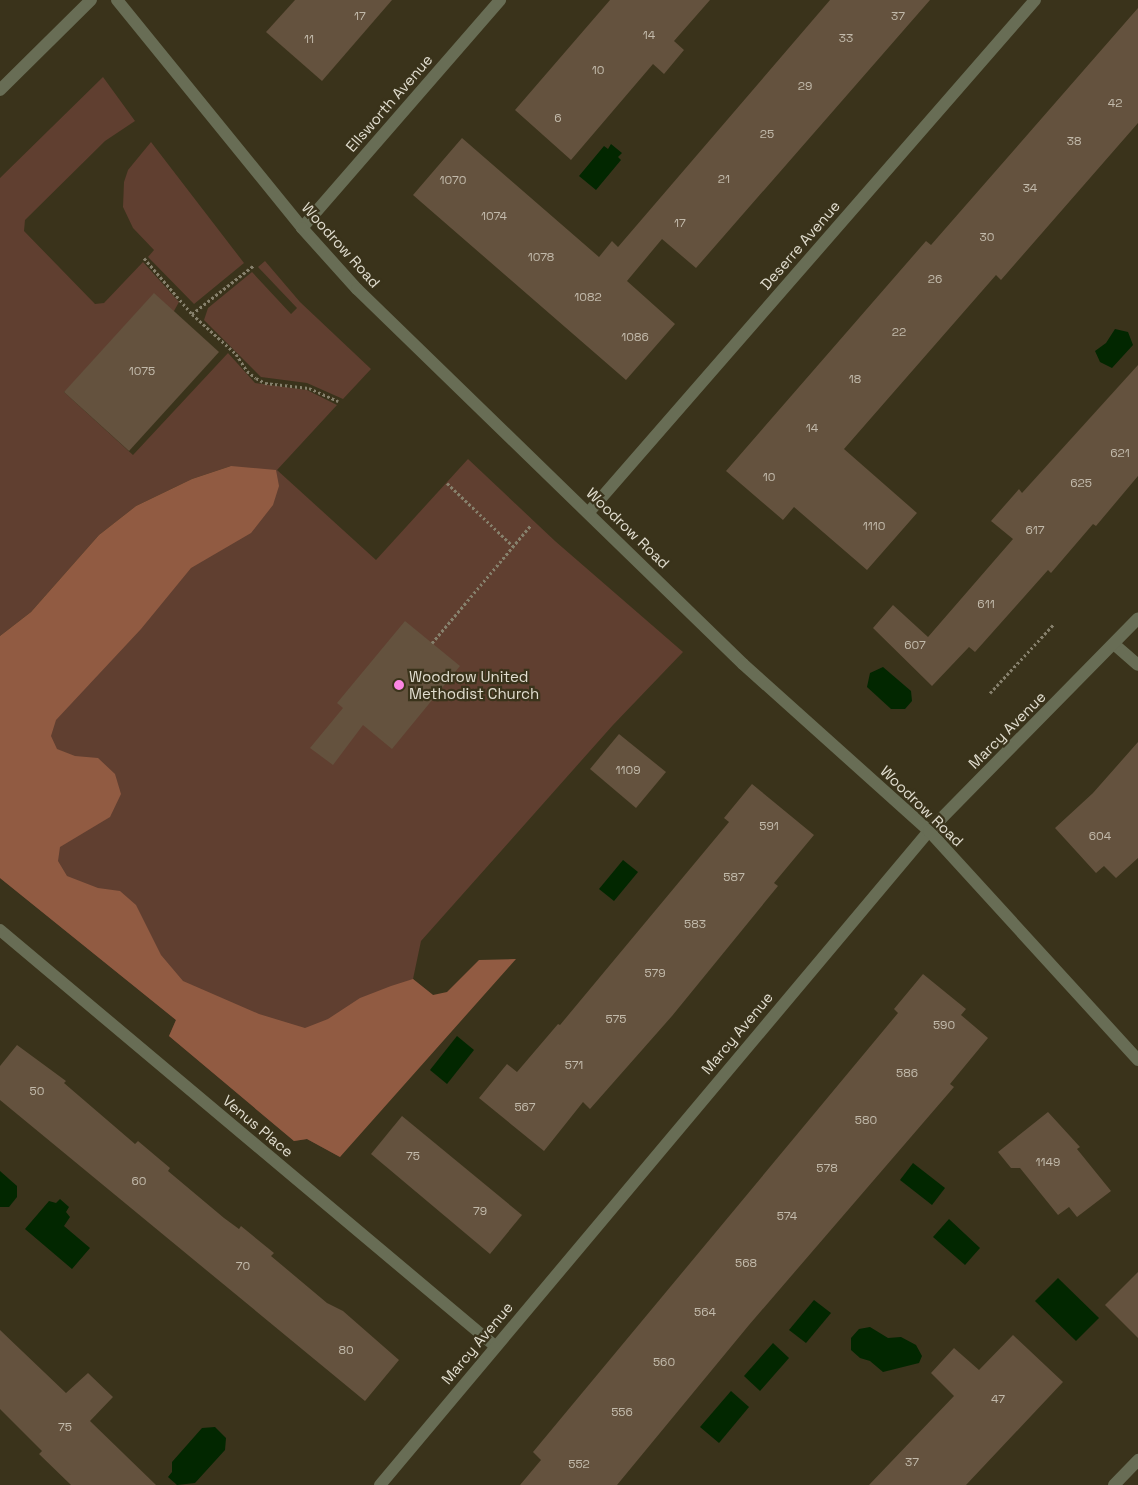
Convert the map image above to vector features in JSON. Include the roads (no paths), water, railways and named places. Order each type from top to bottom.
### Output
[{"type":"street","points":[[0,90],[91,0]]},
{"type":"street","name":"Woodrow Road","points":[[117,0],[302,228],[357,289],[420,353],[589,512],[743,664],[928,831],[1138,1060]]},
{"type":"street","name":"Ellsworth Avenue","points":[[302,228],[500,0]]},
{"type":"street","name":"Deserre Avenue","points":[[589,512],[1035,0]]},
{"type":"street","name":"Marcy Avenue","points":[[380,1485],[928,831],[1115,645],[1138,618]]},
{"type":"street","points":[[1115,645],[1138,665]]},
{"type":"street","name":"Venus Place","points":[[0,930],[495,1346]]},
{"type":"street","points":[[1114,1485],[1138,1460]]},
{"type":"place","name":"Woodrow United Methodist Church","points":[[399,685]]}]
